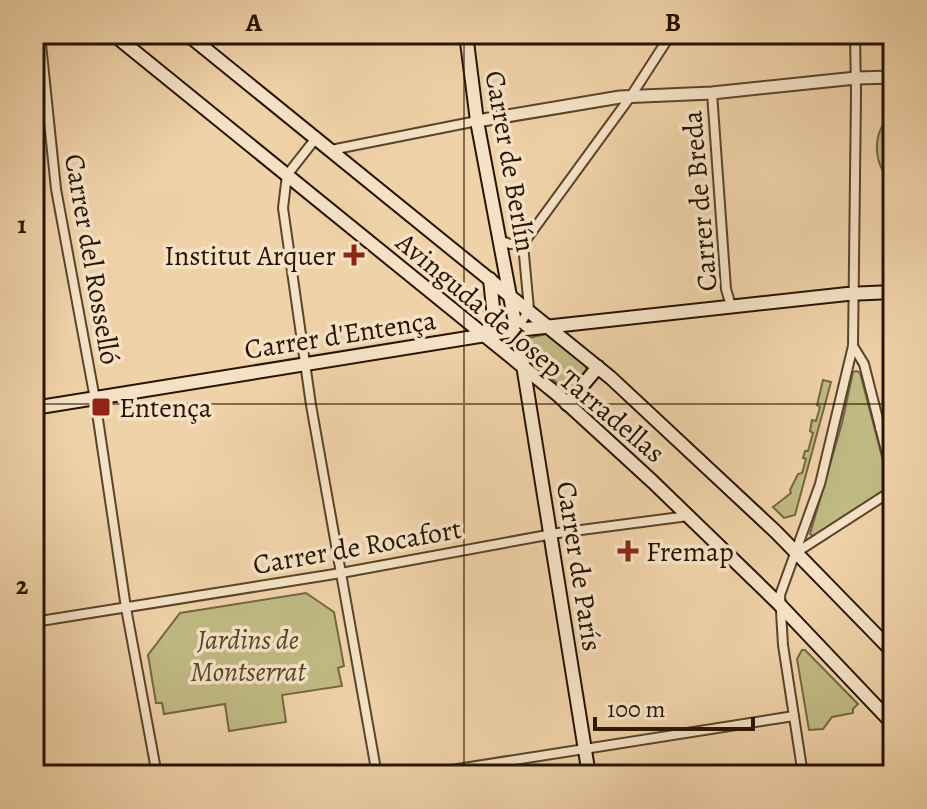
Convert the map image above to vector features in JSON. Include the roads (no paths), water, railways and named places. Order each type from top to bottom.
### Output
[{"type":"main road","name":"Avinguda de Josep Tarradellas","points":[[113,34],[523,365],[689,516],[779,604],[893,724]]},
{"type":"main road","name":"Avinguda de Josep Tarradellas","points":[[187,34],[598,367],[796,553],[893,652]]},
{"type":"main road","name":"Carrer de Berlín","points":[[466,34],[477,121],[511,295]]},
{"type":"main road","points":[[485,335],[494,317],[490,279]]},
{"type":"main road","name":"Carrer d'Entença","points":[[34,408],[517,330],[893,292]]},
{"type":"main road","name":"Avinguda de Josep Tarradellas","points":[[511,295],[517,330]]},
{"type":"main road","points":[[579,351],[577,330],[581,322]]},
{"type":"main road","points":[[517,330],[523,365]]},
{"type":"main road","name":"Carrer de París","points":[[523,365],[589,775]]},
{"type":"main road","points":[[567,404],[598,367]]},
{"type":"street","name":"Carrer del Rosselló","points":[[40,34],[56,189],[95,399],[126,608],[157,775]]},
{"type":"street","points":[[517,330],[529,309],[523,244],[631,96],[671,34]]},
{"type":"street","points":[[803,775],[779,604],[820,484],[853,346],[855,34]]},
{"type":"street","points":[[331,150],[477,121],[631,96],[712,93],[893,77]]},
{"type":"street","name":"Carrer de Breda","points":[[712,93],[726,289],[731,306]]},
{"type":"street","points":[[316,138],[287,175],[283,208],[304,364],[377,775]]},
{"type":"street","points":[[499,240],[523,244]]},
{"type":"street","points":[[853,346],[864,364],[893,478]]},
{"type":"street","points":[[880,428],[893,424]]},
{"type":"street","points":[[796,553],[893,490]]},
{"type":"street","name":"Carrer de Rocafort","points":[[34,622],[341,573],[551,534],[689,516]]},
{"type":"street","points":[[419,775],[794,716]]},
{"type":"place","name":"Institut Arquer","points":[[354,255]]},
{"type":"place","name":"Entença","points":[[101,407]]},
{"type":"place","name":"Fremap","points":[[628,551]]},
{"type":"park label","name":"Jardins de Montserrat","points":[[248,655]]}]
